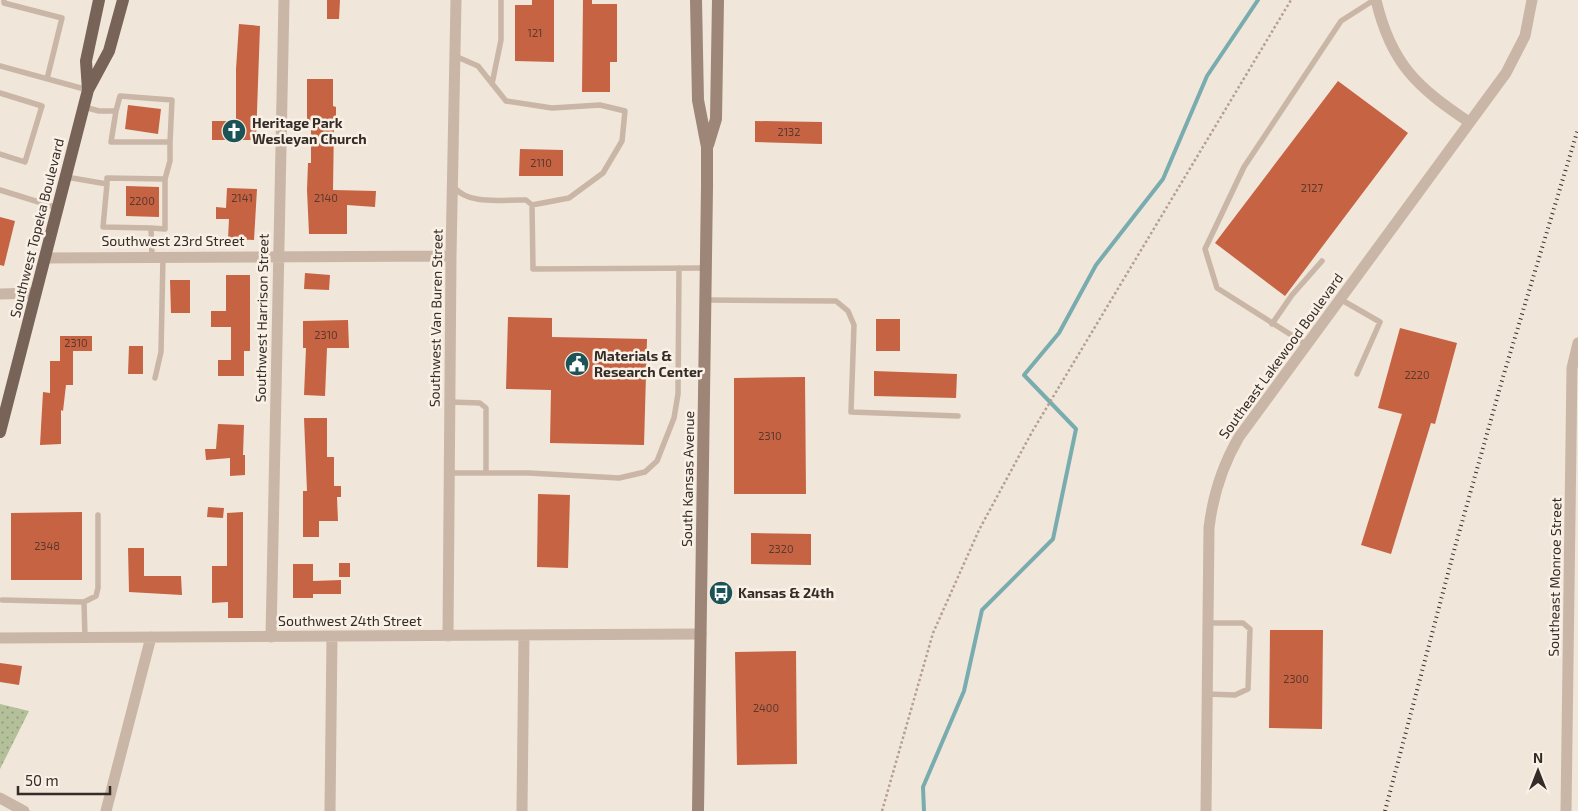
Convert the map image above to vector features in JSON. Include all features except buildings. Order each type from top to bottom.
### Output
[{"type":"main road","name":"Southwest Topeka Boulevard","points":[[88,90],[86,61],[98,0]]},
{"type":"main road","name":"Southwest Topeka Boulevard","points":[[0,432],[88,90],[110,50],[123,0]]},
{"type":"main road","name":"South Kansas Avenue","points":[[696,0],[698,100],[707,147],[698,811]]},
{"type":"main road","name":"South Kansas Avenue","points":[[707,147],[716,118],[718,0]]},
{"type":"street","name":"Southwest Harrison Street","points":[[271,636],[284,0]]},
{"type":"street","name":"Southwest Van Buren Street","points":[[448,636],[451,256],[456,0]]},
{"type":"street","points":[[1375,0],[1390,45],[1403,66],[1428,93],[1469,122]]},
{"type":"street","name":"Southeast Lakewood Boulevard","points":[[1206,811],[1209,528],[1215,488],[1228,456],[1240,437],[1517,55],[1525,36],[1532,0]]},
{"type":"street","name":"Southwest 23rd Street","points":[[45,258],[451,256]]},
{"type":"street","points":[[0,294],[36,294]]},
{"type":"street","name":"Southeast Monroe Street","points":[[1566,811],[1573,687],[1572,368],[1578,343]]},
{"type":"street","name":"Southwest 24th Street","points":[[0,638],[701,634]]},
{"type":"street","points":[[522,811],[524,635]]},
{"type":"street","points":[[330,811],[332,636]]},
{"type":"street","points":[[106,811],[151,637]]},
{"type":"street","points":[[0,798],[24,811]]},
{"type":"lane","points":[[4,0],[4,3],[62,18],[47,79]]},
{"type":"lane","points":[[492,84],[501,40],[501,0]]},
{"type":"lane","points":[[1307,345],[1217,288],[1204,249],[1244,166],[1341,21],[1375,0]]},
{"type":"lane","points":[[455,56],[478,66],[506,101],[552,108],[600,105],[625,111],[622,141],[602,173],[569,198],[532,205]]},
{"type":"lane","points":[[0,66],[88,90]]},
{"type":"lane","points":[[0,93],[42,106],[25,162],[0,154]]},
{"type":"lane","points":[[165,180],[107,178],[103,227],[165,229],[165,180],[170,161],[172,100],[120,96],[111,142],[170,142]]},
{"type":"lane","points":[[84,107],[99,111],[116,111]]},
{"type":"lane","points":[[66,177],[107,184]]},
{"type":"lane","points":[[452,186],[459,194],[468,198],[526,200],[532,205],[533,269],[706,268]]},
{"type":"lane","points":[[0,190],[58,208]]},
{"type":"lane","points":[[151,228],[157,256],[161,352],[155,378]]},
{"type":"lane","points":[[1272,324],[1292,295],[1322,261]]},
{"type":"lane","points":[[450,473],[619,478],[645,472],[657,461],[674,418],[678,394],[679,268]]},
{"type":"lane","points":[[1340,299],[1380,322],[1357,374]]},
{"type":"lane","points":[[706,300],[836,302],[848,311],[854,326],[851,412],[958,416]]},
{"type":"lane","points":[[450,402],[480,404],[486,408],[486,473]]},
{"type":"lane","points":[[2,600],[84,602],[96,596],[98,588],[98,515]]},
{"type":"lane","points":[[84,602],[85,637]]},
{"type":"lane","points":[[1207,694],[1235,695],[1248,689],[1250,629],[1243,623],[1208,623]]},
{"type":"path","points":[[882,811],[933,634],[979,530],[1054,394],[1291,0]]},
{"type":"green space","points":[[0,704],[29,711],[0,769]]},
{"type":"waterway","points":[[924,811],[923,787],[964,691],[982,610],[1053,539],[1076,429],[1024,375],[1059,333],[1096,265],[1163,179],[1207,76],[1258,0]]},
{"type":"railway","points":[[1385,811],[1455,547],[1503,377],[1578,129]]},
{"type":"place","name":"Heritage Park Wesleyan Church","points":[[234,131]]},
{"type":"place","name":"Materials & Research Center","points":[[577,364]]},
{"type":"place","name":"Kansas & 24th","points":[[721,593]]}]
